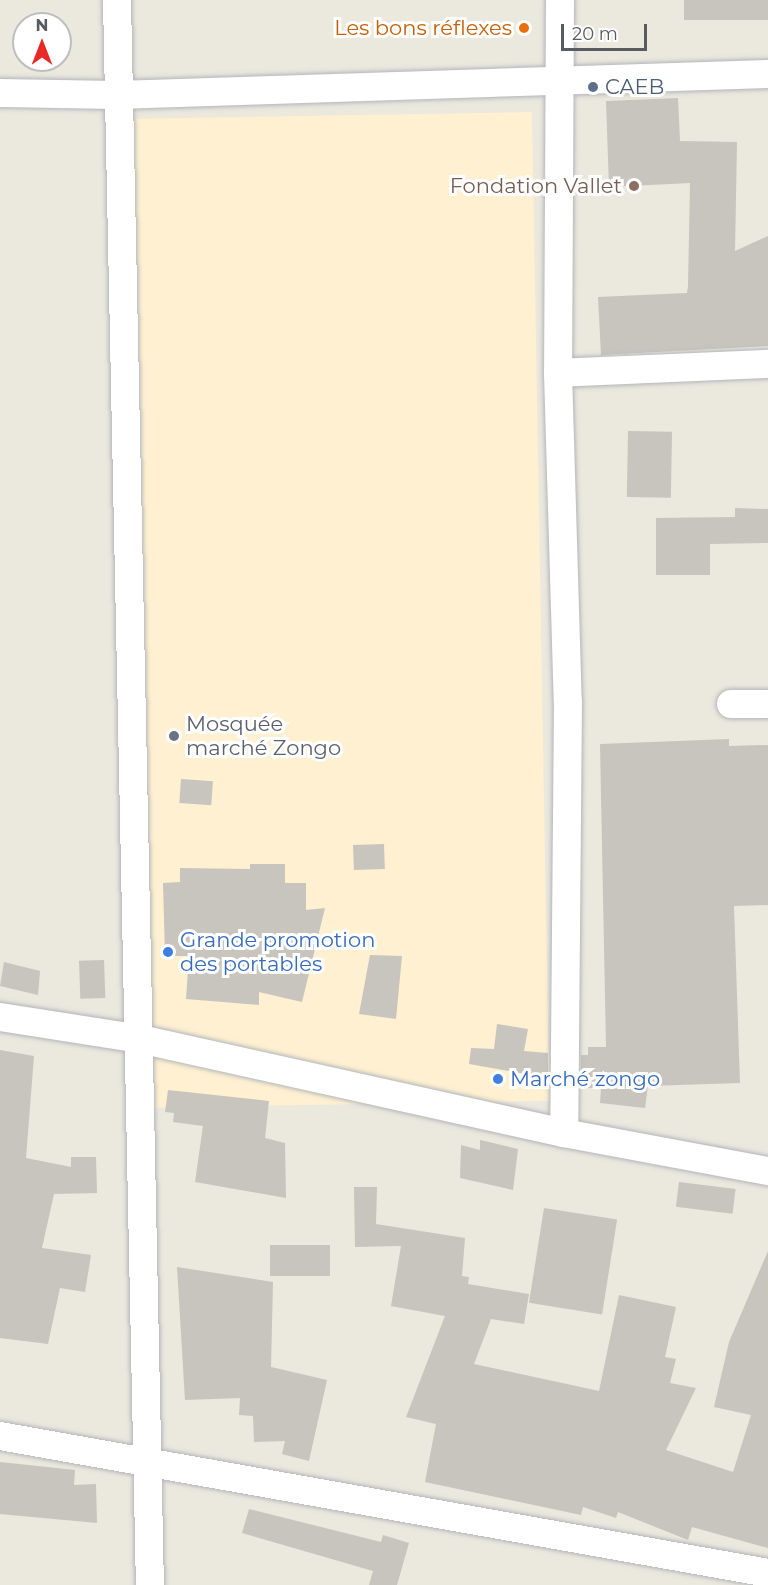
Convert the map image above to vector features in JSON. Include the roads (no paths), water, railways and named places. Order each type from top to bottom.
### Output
[{"type":"street","points":[[117,0],[117,94],[140,1039],[150,1585]]},
{"type":"street","points":[[560,0],[558,373],[568,702],[564,1133]]},
{"type":"street","points":[[0,93],[117,94],[559,78],[768,74]]},
{"type":"street","points":[[558,373],[768,364]]},
{"type":"street","points":[[731,704],[768,704]]},
{"type":"street","points":[[0,1017],[140,1039],[564,1133],[768,1171]]},
{"type":"street","points":[[0,1436],[768,1573]]},
{"type":"place","name":"Les bons réflexes","points":[[524,28]]},
{"type":"place","name":"CAEB","points":[[593,87]]},
{"type":"place","name":"Fondation Vallet","points":[[634,186]]},
{"type":"place","name":"Mosquée marché Zongo","points":[[174,736]]},
{"type":"place","name":"Grande promotion des portables","points":[[168,952]]},
{"type":"place","name":"Marché zongo","points":[[498,1079]]}]
